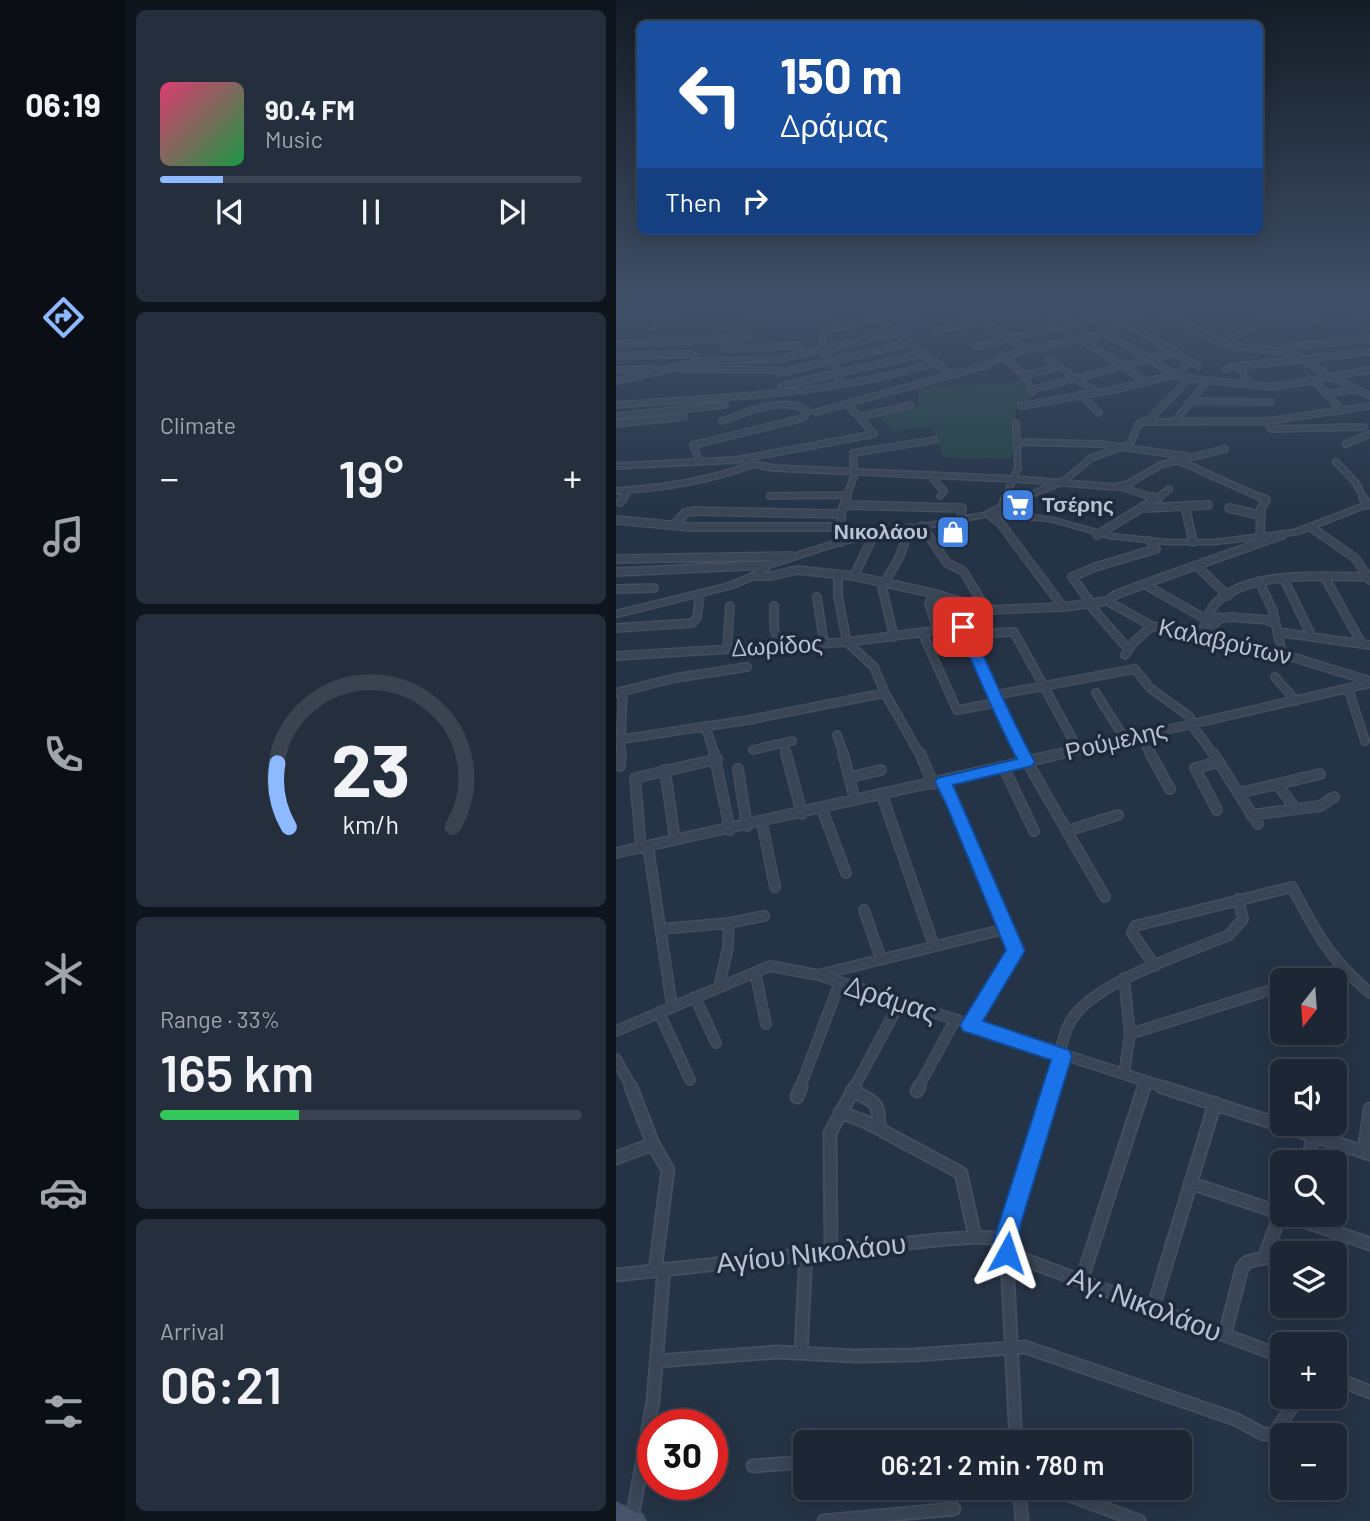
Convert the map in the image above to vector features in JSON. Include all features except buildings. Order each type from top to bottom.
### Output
[{"type":"street","points":[[616,381],[652,372]]},
{"type":"street","points":[[779,372],[782,389]]},
{"type":"street","points":[[782,389],[849,372]]},
{"type":"street","points":[[616,405],[844,383],[911,372]]},
{"type":"street","points":[[817,412],[958,372]]},
{"type":"street","points":[[1021,372],[1035,403]]},
{"type":"street","points":[[1024,375],[1038,372]]},
{"type":"street","points":[[1068,372],[1096,392]]},
{"type":"street","points":[[1031,390],[1100,372]]},
{"type":"street","points":[[1131,372],[1146,382]]},
{"type":"street","points":[[1171,372],[1185,378],[1273,387],[1359,372]]},
{"type":"street","points":[[1242,372],[1250,386]]},
{"type":"street","points":[[1322,372],[1370,396]]},
{"type":"street","points":[[841,374],[838,379],[844,383]]},
{"type":"street","points":[[1021,406],[1175,374]]},
{"type":"street","points":[[1144,422],[1174,394],[1185,378]]},
{"type":"street","points":[[1314,380],[1341,410]]},
{"type":"street","points":[[1175,421],[1207,381]]},
{"type":"street","points":[[1328,394],[1357,389]]},
{"type":"street","points":[[637,394],[637,404]]},
{"type":"street","points":[[1080,394],[1100,413]]},
{"type":"street","points":[[1174,394],[1192,401],[1271,402]]},
{"type":"street","points":[[701,463],[693,445],[803,418],[809,414],[805,407],[784,404],[722,421]]},
{"type":"street","points":[[616,416],[725,405]]},
{"type":"street","points":[[616,466],[701,463],[745,458],[871,435],[874,432],[848,405]]},
{"type":"street","points":[[859,417],[911,405]]},
{"type":"street","points":[[989,514],[1061,482],[1083,463],[1130,444],[1139,423],[1268,421],[1370,405]]},
{"type":"street","points":[[616,424],[681,418],[680,428]]},
{"type":"street","points":[[1268,421],[1271,429],[1364,427]]},
{"type":"street","points":[[1002,506],[1015,479],[1018,442],[1016,423]]},
{"type":"street","points":[[1346,444],[1370,434]]},
{"type":"street","points":[[858,438],[867,450]]},
{"type":"street","points":[[841,542],[841,514],[854,476],[853,453],[934,440]]},
{"type":"street","points":[[1018,442],[1121,446],[1188,457]]},
{"type":"street","points":[[1120,487],[1158,466],[1224,449]]},
{"type":"street","points":[[745,458],[754,464],[774,468],[1015,479],[1120,487],[1158,499]]},
{"type":"street","points":[[1177,460],[1264,497],[1266,502],[1260,515],[1260,538]]},
{"type":"street","points":[[754,576],[768,565],[791,556],[841,542],[989,514],[1050,519],[1097,535],[1150,541],[1193,542],[1282,535],[1312,528],[1368,504],[1356,483],[1336,462]]},
{"type":"street","points":[[616,491],[728,476],[754,464]]},
{"type":"street","points":[[929,475],[944,491],[940,496]]},
{"type":"street","points":[[1097,535],[1144,508],[1169,489]]},
{"type":"street","points":[[620,502],[628,491]]},
{"type":"street","points":[[771,496],[848,495]]},
{"type":"street","points":[[844,505],[959,508],[964,509],[961,519]]},
{"type":"street","points":[[1144,508],[1208,505]]},
{"type":"street","points":[[1185,506],[1193,542]]},
{"type":"street","points":[[1229,508],[1260,515]]},
{"type":"street","points":[[674,525],[685,513],[693,511],[841,514]]},
{"type":"street","points":[[989,514],[1001,524],[1063,607]]},
{"type":"street","points":[[616,520],[691,527],[839,527]]},
{"type":"street","points":[[922,526],[947,563],[962,571],[987,610]]},
{"type":"street","points":[[894,637],[882,587],[899,558],[909,528]]},
{"type":"street","points":[[1312,528],[1355,558],[1369,578]]},
{"type":"street","points":[[854,576],[874,534]]},
{"type":"street","points":[[616,614],[700,594],[754,576],[771,576],[797,570],[886,582],[987,610],[1063,607],[1107,601],[1115,595],[1144,584],[1282,535]]},
{"type":"street","points":[[1150,541],[1156,549],[1095,567],[1072,577],[1089,600],[1088,604],[1127,652],[1152,626]]},
{"type":"street","points":[[616,559],[791,556]]},
{"type":"street","points":[[616,572],[768,565]]},
{"type":"street","points":[[1197,566],[1228,596]]},
{"type":"street","points":[[838,575],[838,596],[847,642],[874,667],[885,693],[970,839],[1015,955],[970,1025]]},
{"type":"street","points":[[1325,578],[1366,645]]},
{"type":"street","points":[[1200,636],[1217,603],[1259,581],[1369,578]]},
{"type":"street","points":[[1284,579],[1312,637]]},
{"type":"street","points":[[1259,581],[1282,654]]},
{"type":"street","points":[[1144,584],[1207,620],[1219,617],[1254,618],[1276,628],[1312,637],[1366,645]]},
{"type":"street","points":[[616,589],[654,587]]},
{"type":"street","points":[[616,628],[692,623],[697,618],[700,594]]},
{"type":"street","points":[[936,594],[929,603],[937,629],[960,626],[968,634],[1027,762],[1105,897]]},
{"type":"street","points":[[817,597],[824,643]]},
{"type":"street","name":"Καλαβρύτων","points":[[1107,601],[1152,626],[1282,654],[1370,682]]},
{"type":"street","points":[[727,649],[730,606]]},
{"type":"street","points":[[774,606],[774,628],[779,646]]},
{"type":"street","points":[[1213,638],[1214,626],[1219,617]]},
{"type":"street","name":"Δωρίδος","points":[[616,656],[847,642],[937,629]]},
{"type":"street","points":[[922,632],[957,710],[1044,686],[1135,669],[1150,688],[1190,717],[1191,724],[1219,762],[1258,824]]},
{"type":"street","points":[[968,634],[1014,632],[1078,749]]},
{"type":"street","points":[[620,766],[619,692],[675,678],[747,667]]},
{"type":"street","points":[[1275,677],[1296,701]]},
{"type":"street","name":"Ρούμελης","points":[[616,853],[821,810],[1370,682]]},
{"type":"street","points":[[1348,688],[1366,741]]},
{"type":"street","points":[[618,740],[885,693]]},
{"type":"street","points":[[1096,693],[1125,739]]},
{"type":"street","points":[[705,726],[710,747],[717,760],[730,830]]},
{"type":"street","points":[[838,735],[855,800]]},
{"type":"street","points":[[1140,736],[1170,789]]},
{"type":"street","points":[[753,750],[788,742],[802,814]]},
{"type":"street","points":[[673,1006],[634,780],[637,776],[717,760]]},
{"type":"street","points":[[1217,810],[1195,768],[1219,762]]},
{"type":"street","points":[[1004,768],[1034,831]]},
{"type":"street","points":[[738,769],[747,826]]},
{"type":"street","points":[[665,770],[675,840]]},
{"type":"street","points":[[851,777],[881,770]]},
{"type":"street","points":[[1238,793],[1320,774]]},
{"type":"street","points":[[1277,784],[1295,808]]},
{"type":"street","points":[[882,795],[934,946]]},
{"type":"street","points":[[1251,815],[1320,806],[1334,797]]},
{"type":"street","points":[[821,810],[846,873]]},
{"type":"street","points":[[1067,831],[1118,815]]},
{"type":"street","points":[[761,823],[775,887]]},
{"type":"street","points":[[1155,966],[1132,933],[1135,926],[1292,887],[1318,936],[1341,968]]},
{"type":"street","points":[[1015,1430],[1006,1239],[1062,1056],[1068,1026],[1076,1014],[1103,989],[1229,935],[1240,927],[1246,913],[1238,900]]},
{"type":"street","points":[[864,910],[881,959]]},
{"type":"street","points":[[661,929],[729,923],[765,916]]},
{"type":"street","points":[[719,987],[728,947],[729,923]]},
{"type":"street","points":[[818,975],[1005,929]]},
{"type":"street","name":"Δράμας","points":[[616,1031],[776,965],[818,975],[1062,1056],[1270,1121]]},
{"type":"street","points":[[755,972],[766,1024]]},
{"type":"street","points":[[1348,974],[1370,993]]},
{"type":"street","points":[[1124,978],[1130,1034],[1124,1074]]},
{"type":"street","points":[[797,1097],[840,982]]},
{"type":"street","points":[[1130,1034],[1270,990]]},
{"type":"street","points":[[695,997],[716,1043]]},
{"type":"street","points":[[831,1250],[830,1133],[900,1002]]},
{"type":"street","points":[[659,1012],[690,1080]]},
{"type":"street","points":[[917,1091],[955,1020]]},
{"type":"street","points":[[616,1059],[632,1089],[653,1144],[668,1170],[659,1270],[658,1361],[653,1401],[628,1517]]},
{"type":"street","points":[[1082,1279],[1146,1082]]},
{"type":"street","points":[[852,1091],[875,1101],[879,1129]]},
{"type":"street","points":[[1153,1308],[1215,1103]]},
{"type":"street","points":[[1367,1153],[1370,1109]]},
{"type":"street","points":[[840,1112],[879,1129],[961,1173],[975,1237]]},
{"type":"street","name":"Δράμας","points":[[1316,1136],[1367,1153]]},
{"type":"street","points":[[616,1158],[653,1144]]},
{"type":"street","points":[[1190,1183],[1270,1209]]},
{"type":"street","points":[[1225,1334],[1242,1268],[1247,1262],[1264,1258],[1281,1227]]},
{"type":"street","points":[[1321,1227],[1370,1244]]},
{"type":"street","name":"Αγίου Νικολάου","points":[[616,1275],[831,1250],[975,1237],[1006,1239]]},
{"type":"street","points":[[801,1351],[806,1253]]},
{"type":"street","name":"Αγ. Νικολάου","points":[[1007,1253],[1270,1352]]},
{"type":"street","points":[[658,1361],[801,1351],[855,1356],[914,1355],[1012,1347],[1035,1349],[1235,1419],[1263,1434],[1274,1434],[1290,1409]]},
{"type":"street","points":[[1347,1383],[1370,1392]]},
{"type":"street","points":[[753,1465],[793,1463]]},
{"type":"street","points":[[1020,1500],[1022,1521]]},
{"type":"street","points":[[1082,1500],[1139,1521]]},
{"type":"street","points":[[824,1521],[954,1509]]},
{"type":"green space","points":[[1021,381],[1032,403],[1016,406],[1012,459],[944,457],[931,427],[892,432],[880,416],[917,408],[919,388]]},
{"type":"place","name":"Τσέρης","points":[[1018,505]]},
{"type":"place","name":"Νικολάου","points":[[953,532]]},
{"type":"route","points":[[963,627],[995,695],[996,704],[1027,762],[943,782],[955,804],[1016,951],[970,1025],[1062,1056],[1009,1223],[1007,1253]]}]
